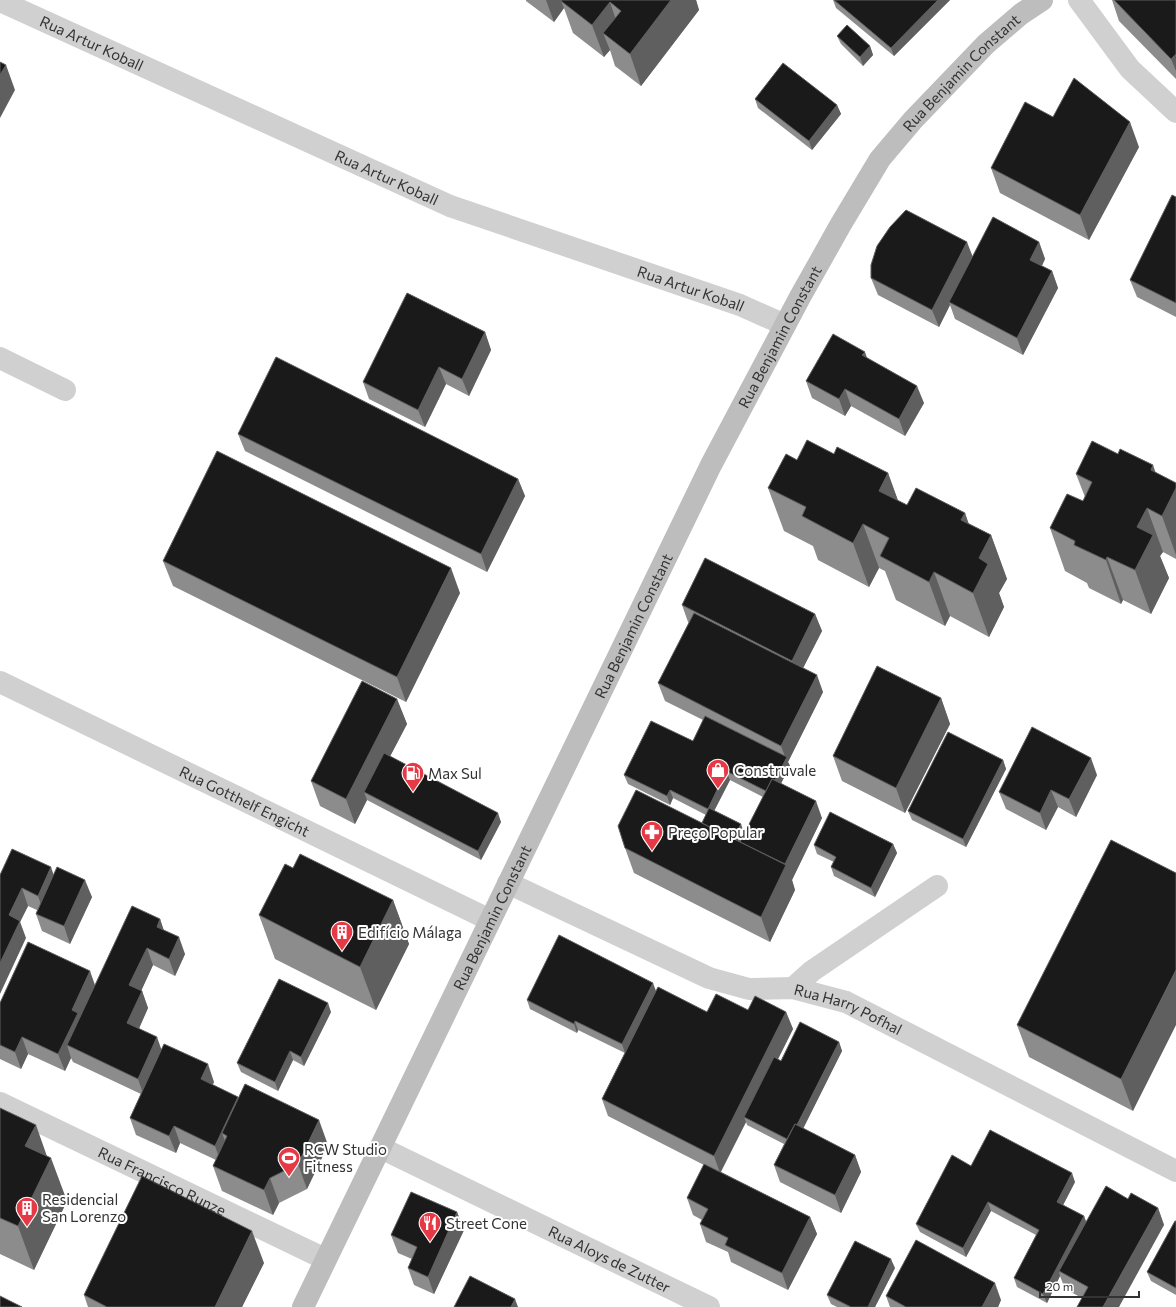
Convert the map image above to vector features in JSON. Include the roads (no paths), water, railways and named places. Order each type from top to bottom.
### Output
[{"type":"main road","name":"Rua Benjamin Constant","points":[[304,1307],[325,1259],[381,1148],[710,464],[841,224],[880,159],[913,120],[986,44],[1021,14],[1042,0]]},
{"type":"street","points":[[1079,0],[1130,69],[1176,112]]},
{"type":"street","name":"Rua Artur Koball","points":[[0,1],[450,206],[740,305],[785,325]]},
{"type":"street","points":[[0,358],[65,390]]},
{"type":"street","name":"Rua Gotthelf Engicht","points":[[0,682],[490,920]]},
{"type":"street","name":"Rua Harry Pofhal","points":[[508,883],[709,978],[749,989],[793,988],[846,1002],[1176,1171]]},
{"type":"street","points":[[793,988],[812,971],[937,886]]},
{"type":"street","name":"Rua Francisco Runze","points":[[0,1103],[325,1259]]},
{"type":"street","name":"Rua Aloys de Zutter","points":[[381,1148],[709,1307]]},
{"type":"place","name":"Construvale","points":[[718,790]]},
{"type":"place","name":"Max Sul","points":[[413,792]]},
{"type":"place","name":"Preço Popular","points":[[652,852]]},
{"type":"place","name":"Edifício Málaga","points":[[342,952]]},
{"type":"place","name":"RCW Studio Fitness","points":[[289,1178]]},
{"type":"place","name":"Residencial San Lorenzo","points":[[27,1228]]},
{"type":"place","name":"Street Cone","points":[[430,1242]]}]
